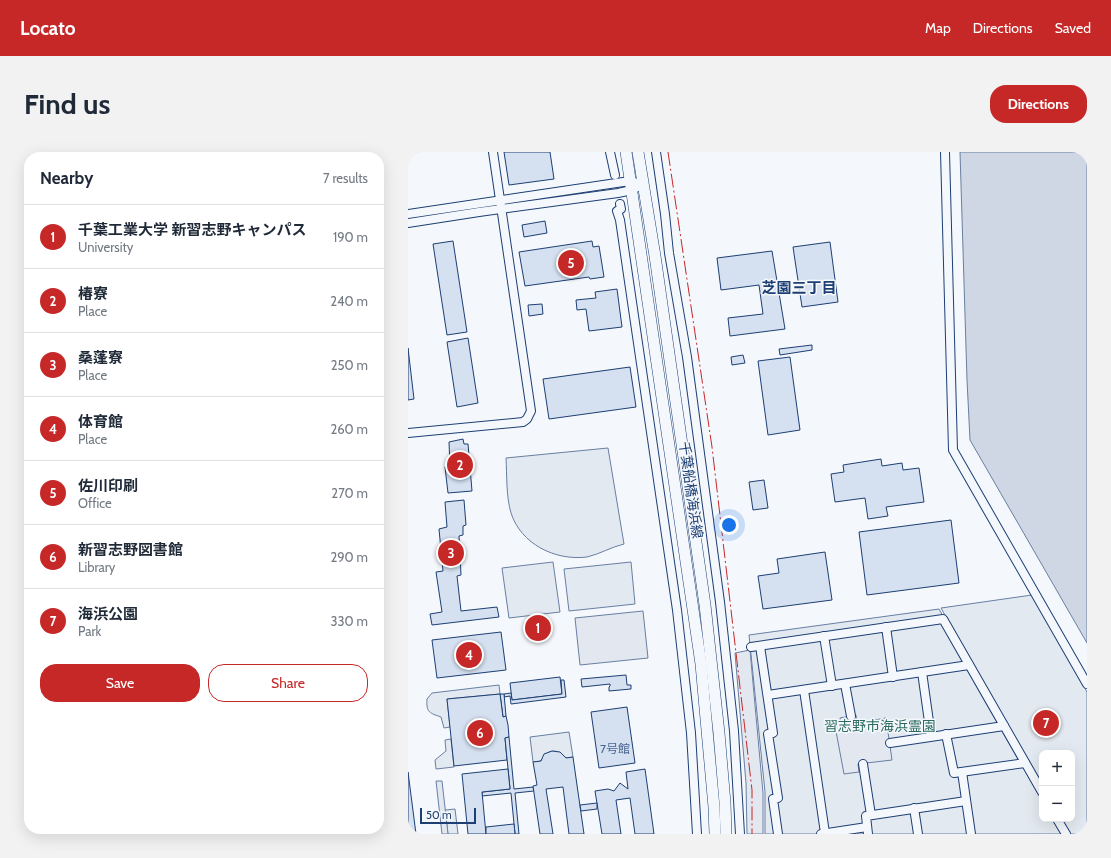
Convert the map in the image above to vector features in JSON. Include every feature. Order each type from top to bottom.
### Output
[{"type":"main road","name":"千葉船橋海浜線","points":[[626,152],[701,664],[715,834]]},
{"type":"main road","name":"千葉船橋海浜線","points":[[638,152],[706,605],[719,733],[726,834]]},
{"type":"street","points":[[408,433],[523,422],[530,416],[531,411],[493,152]]},
{"type":"street","points":[[610,152],[615,175]]},
{"type":"street","points":[[656,152],[669,253],[686,357],[720,602],[734,731],[740,834]]},
{"type":"street","points":[[945,152],[953,450],[1087,684]]},
{"type":"street","points":[[408,223],[501,205],[643,184]]},
{"type":"street","points":[[620,204],[620,209],[617,211],[620,220],[677,610],[691,733],[697,834]]},
{"type":"street","points":[[408,214],[501,205]]},
{"type":"street","points":[[751,647],[943,619],[1039,787]]},
{"type":"street","points":[[886,627],[893,677]]},
{"type":"street","points":[[824,636],[832,686]]},
{"type":"street","points":[[760,646],[773,733],[768,734],[778,798],[773,799],[778,834]]},
{"type":"street","points":[[768,696],[969,665]]},
{"type":"street","points":[[922,672],[931,736]]},
{"type":"street","points":[[845,684],[851,716]]},
{"type":"street","points":[[804,690],[822,834],[868,831],[866,816],[966,801]]},
{"type":"street","points":[[890,743],[1004,726]]},
{"type":"street","points":[[946,734],[954,773],[1025,763]]},
{"type":"street","points":[[863,764],[871,815]]},
{"type":"street","points":[[962,772],[971,834]]},
{"type":"street","points":[[914,808],[918,834]]},
{"type":"street","points":[[1059,822],[1066,834]]},
{"type":"green space","points":[[608,448],[624,544],[592,556],[575,558],[552,553],[531,542],[516,524],[511,513],[507,493],[506,458]]},
{"type":"green space","points":[[553,562],[560,612],[509,618],[502,568]]},
{"type":"green space","points":[[631,562],[635,604],[569,611],[564,569]]},
{"type":"green space","points":[[1032,595],[1087,692],[1087,834],[1068,834],[1062,822],[1075,822],[1075,750],[1039,750],[1039,783],[941,608]]},
{"type":"green space","name":"習志野市海浜霊園","points":[[939,609],[1039,785],[1039,822],[1061,822],[1067,834],[765,834],[765,792],[749,635]]},
{"type":"green space","points":[[499,685],[500,694],[447,699],[450,727],[444,728],[441,717],[431,713],[427,707],[427,699],[432,693]]},
{"type":"green space","points":[[569,732],[573,757],[566,758],[556,751],[552,751],[546,754],[541,761],[533,762],[530,737]]},
{"type":"green space","points":[[451,739],[454,767],[436,769],[435,760],[446,751],[445,740]]},
{"type":"green space","points":[[455,809],[458,834],[448,834],[445,810]]},
{"type":"shaded area","points":[[960,152],[1087,152],[1087,643],[970,440]]},
{"type":"shaded area","points":[[643,611],[648,658],[580,665],[575,618]]},
{"type":"shaded area","points":[[750,650],[763,793],[763,834],[747,834],[746,783],[735,653]]},
{"type":"shaded area","points":[[856,715],[857,723],[886,718],[892,760],[858,764],[859,772],[844,774],[835,726],[841,725],[840,718]]},
{"type":"shaded area","points":[[436,781],[442,781],[448,834],[442,834]]},
{"type":"building","points":[[504,152],[550,152],[554,179],[509,185]]},
{"type":"building","points":[[545,221],[547,233],[524,237],[522,225]]},
{"type":"building","points":[[453,241],[467,332],[447,335],[433,244]]},
{"type":"building","points":[[592,241],[593,247],[599,246],[604,277],[590,279],[589,277],[525,286],[519,252]]},
{"type":"building","points":[[830,242],[838,302],[802,307],[793,247]]},
{"type":"building","points":[[772,251],[785,329],[730,336],[728,318],[763,314],[759,285],[721,290],[717,258]]},
{"type":"building","points":[[617,289],[622,327],[589,331],[586,309],[577,310],[576,300],[596,298],[595,292]]},
{"type":"building","points":[[542,304],[543,314],[529,316],[528,305]]},
{"type":"building","points":[[468,338],[478,403],[457,407],[447,342]]},
{"type":"building","points":[[812,345],[812,350],[780,355],[779,349]]},
{"type":"building","points":[[408,348],[414,399],[408,400]]},
{"type":"building","points":[[743,355],[745,363],[732,365],[731,357]]},
{"type":"building","points":[[790,357],[800,430],[768,435],[758,361]]},
{"type":"building","points":[[630,367],[636,407],[549,419],[543,379]]},
{"type":"building","points":[[463,439],[464,444],[468,444],[472,491],[448,493],[445,467],[450,467],[449,442]]},
{"type":"building","points":[[881,459],[882,466],[902,463],[903,470],[919,468],[924,502],[886,507],[888,516],[868,519],[865,498],[835,502],[831,474],[844,472],[843,465]]},
{"type":"building","points":[[764,480],[768,508],[753,510],[749,482]]},
{"type":"building","points":[[464,500],[466,525],[463,526],[463,535],[459,536],[461,575],[457,576],[461,611],[497,607],[499,617],[432,625],[430,614],[442,612],[436,572],[443,571],[439,529],[447,527],[445,502]]},
{"type":"building","points":[[951,520],[959,583],[867,595],[859,532]]},
{"type":"building","points":[[825,552],[832,600],[763,609],[758,576],[779,573],[777,559]]},
{"type":"building","points":[[501,632],[506,670],[437,678],[432,640]]},
{"type":"building","points":[[626,675],[627,685],[631,685],[631,689],[609,691],[610,684],[582,687],[581,679]]},
{"type":"building","points":[[560,677],[562,694],[512,700],[510,683]]},
{"type":"building","points":[[561,680],[564,680],[566,697],[511,704],[510,696],[504,697],[504,694],[511,693],[512,700],[562,694]]},
{"type":"building","points":[[500,694],[504,694],[506,716],[503,717]]},
{"type":"building","points":[[500,694],[503,717],[506,716],[508,725],[509,737],[505,738],[507,760],[454,766],[447,699]]},
{"type":"building","points":[[627,707],[635,763],[599,768],[591,712]]},
{"type":"building","points":[[509,737],[514,789],[533,787],[534,791],[515,793],[519,834],[515,834],[511,793],[482,796],[482,792],[510,789],[505,738]]},
{"type":"building","points":[[552,751],[560,752],[566,758],[573,757],[584,834],[569,834],[563,787],[546,789],[553,834],[540,834],[533,786],[537,785],[533,762],[541,761],[544,754]]},
{"type":"building","points":[[508,769],[510,789],[482,792],[486,834],[468,834],[462,774]]},
{"type":"building","points":[[645,769],[654,834],[635,834],[630,798],[616,800],[621,834],[602,834],[595,791],[608,789],[614,791],[620,783],[628,789],[626,772]]},
{"type":"building","points":[[408,772],[416,834],[408,834]]},
{"type":"building","points":[[597,803],[597,809],[581,811],[580,805]]},
{"type":"building","points":[[514,824],[515,834],[486,834],[486,827]]},
{"type":"power","points":[[668,152],[712,447],[752,790],[752,834]]},
{"type":"place","name":"佐川印刷","points":[[571,263]]},
{"type":"place","name":"椿寮","points":[[460,465]]},
{"type":"place","name":"桑蓬寮","points":[[451,553]]},
{"type":"place","name":"千葉工業大学 新習志野キャンパス","points":[[538,628]]},
{"type":"place","name":"体育館","points":[[469,655]]},
{"type":"place","name":"海浜公園","points":[[1046,723]]},
{"type":"place","name":"新習志野図書館","points":[[480,733]]},
{"type":"district","name":"芝園三丁目","points":[[799,288]]}]
